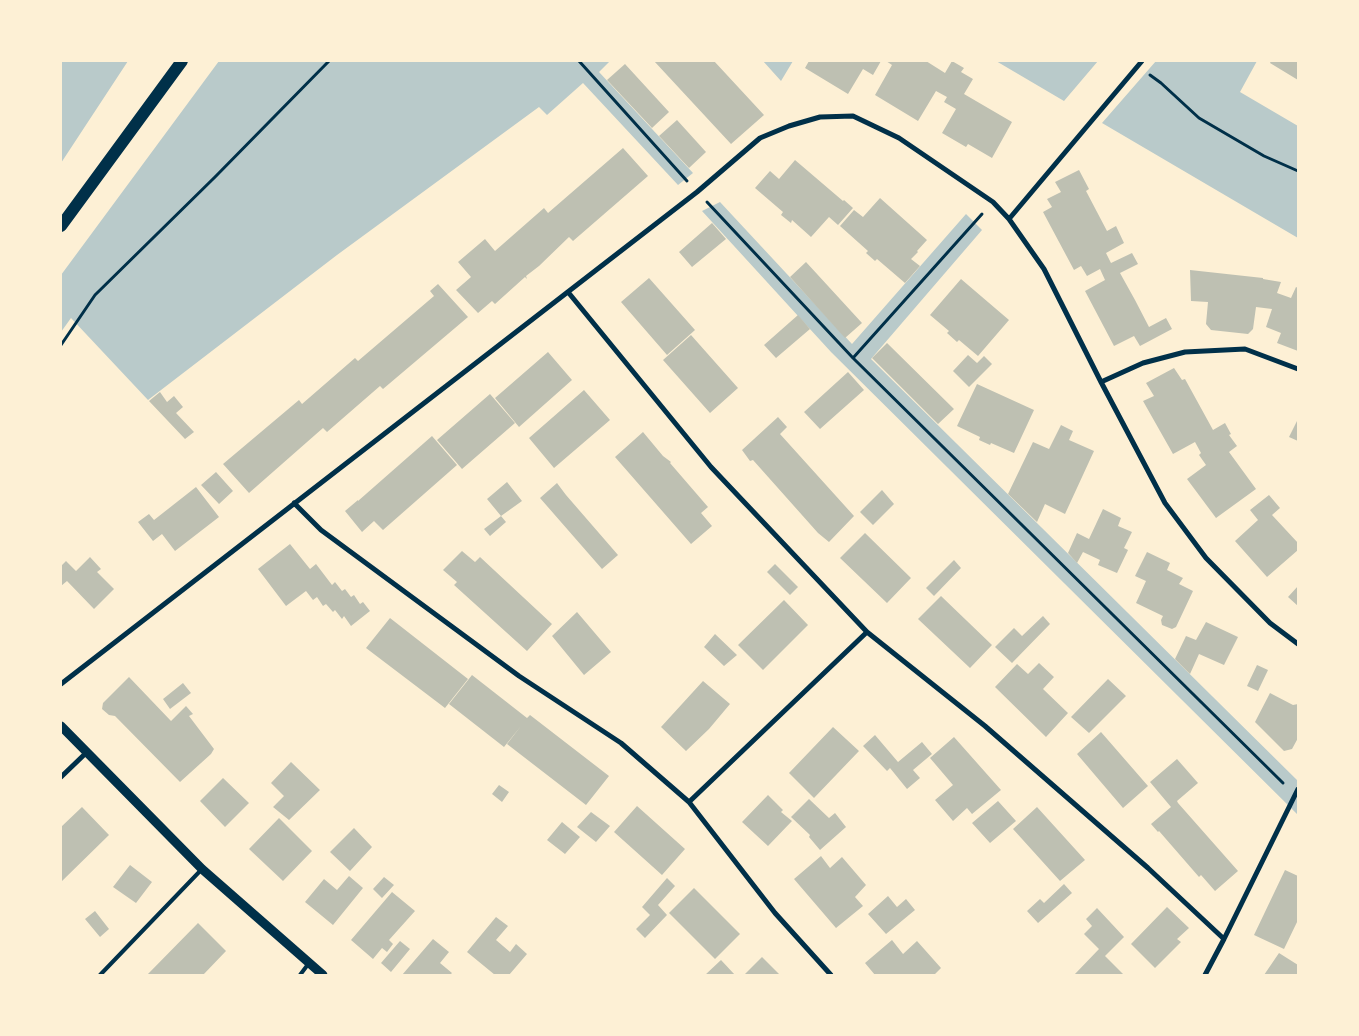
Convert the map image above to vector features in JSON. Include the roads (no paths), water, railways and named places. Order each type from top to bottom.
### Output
[{"type":"main road","points":[[61,226],[182,61]]},
{"type":"street","points":[[1009,219],[1142,61]]},
{"type":"street","points":[[61,684],[697,192],[760,138],[789,126],[820,117],[853,116],[899,138],[993,202],[1009,219],[1044,269],[1165,503],[1206,558],[1270,623],[1298,644]]},
{"type":"street","points":[[568,292],[710,467],[867,632],[985,726],[1148,868],[1224,940]]},
{"type":"street","points":[[1101,382],[1143,363],[1185,352],[1245,350],[1298,368]]},
{"type":"street","points":[[294,503],[320,530],[519,676],[621,742],[689,802],[775,913],[831,975]]},
{"type":"street","points":[[689,802],[867,632]]},
{"type":"street","points":[[61,726],[202,869],[323,975]]},
{"type":"street","points":[[61,777],[87,752]]},
{"type":"street","points":[[1205,975],[1298,789]]},
{"type":"lane","points":[[100,975],[202,869]]},
{"type":"lane","points":[[300,975],[309,963]]}]
